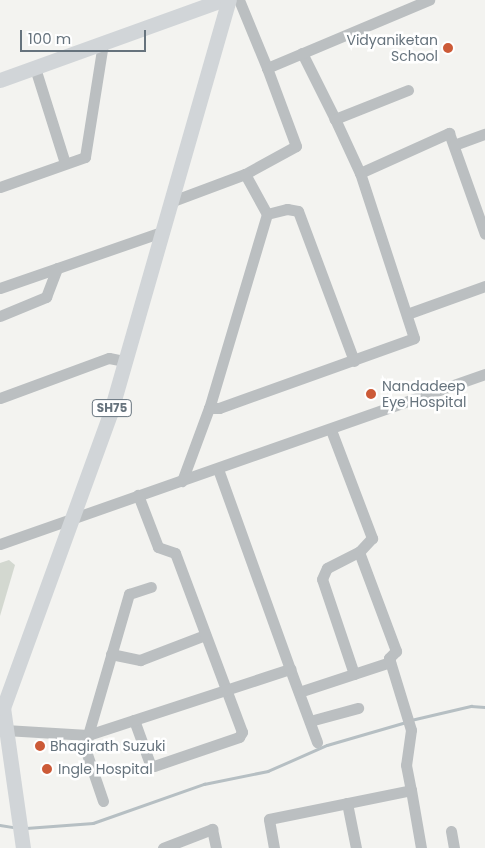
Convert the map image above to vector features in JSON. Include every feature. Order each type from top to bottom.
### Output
[{"type":"main road","points":[[0,80],[222,0]]},
{"type":"main road","name":"SH75","points":[[22,845],[4,708],[74,518],[125,361],[229,0]]},
{"type":"street","points":[[170,202],[245,174],[296,146],[239,0]]},
{"type":"street","points":[[267,68],[429,0]]},
{"type":"street","points":[[0,187],[85,157],[88,150],[102,43]]},
{"type":"street","points":[[209,408],[220,408],[414,338],[360,173],[302,53]]},
{"type":"street","points":[[35,68],[65,163]]},
{"type":"street","points":[[335,119],[408,90]]},
{"type":"street","points":[[360,173],[450,133],[485,234]]},
{"type":"street","points":[[454,145],[485,134]]},
{"type":"street","points":[[182,481],[209,408],[267,214],[245,174]]},
{"type":"street","points":[[267,214],[287,209],[298,211],[354,361]]},
{"type":"street","points":[[0,288],[162,232]]},
{"type":"street","points":[[0,316],[46,297],[57,268]]},
{"type":"street","points":[[407,314],[485,286]]},
{"type":"street","points":[[0,398],[109,358],[125,361]]},
{"type":"street","points":[[0,544],[331,430],[485,374]]},
{"type":"street","points":[[331,430],[372,538],[359,552],[327,568],[322,579],[354,674]]},
{"type":"street","points":[[218,469],[317,742]]},
{"type":"street","points":[[134,720],[150,764],[168,762],[239,737],[242,732],[175,553],[158,547],[138,495]]},
{"type":"street","points":[[359,552],[396,651],[389,658],[411,730],[406,765],[422,848]]},
{"type":"street","points":[[103,801],[86,751],[88,735],[128,594],[151,587]]},
{"type":"street","points":[[111,654],[140,660],[205,635]]},
{"type":"street","points":[[299,692],[390,662]]},
{"type":"street","points":[[6,730],[88,735],[290,669]]},
{"type":"street","points":[[0,690],[4,708]]},
{"type":"street","points":[[310,721],[358,708]]},
{"type":"street","points":[[274,848],[269,819],[411,790]]},
{"type":"street","points":[[347,803],[356,848]]},
{"type":"street","points":[[163,848],[212,829],[216,848]]},
{"type":"street","points":[[451,831],[454,848]]},
{"type":"shaded area","points":[[9,560],[15,565],[0,616],[0,563]]},
{"type":"waterway","points":[[411,720],[471,706],[485,707]]},
{"type":"waterway","points":[[26,828],[93,823],[204,784],[268,771],[327,745],[406,722]]},
{"type":"waterway","points":[[0,825],[13,827]]},
{"type":"place","name":"Vidyaniketan School","points":[[448,48]]},
{"type":"place","name":"Nandadeep Eye Hospital","points":[[371,394]]},
{"type":"place","name":"Bhagirath Suzuki","points":[[40,746]]},
{"type":"place","name":"Ingle Hospital","points":[[47,769]]}]
